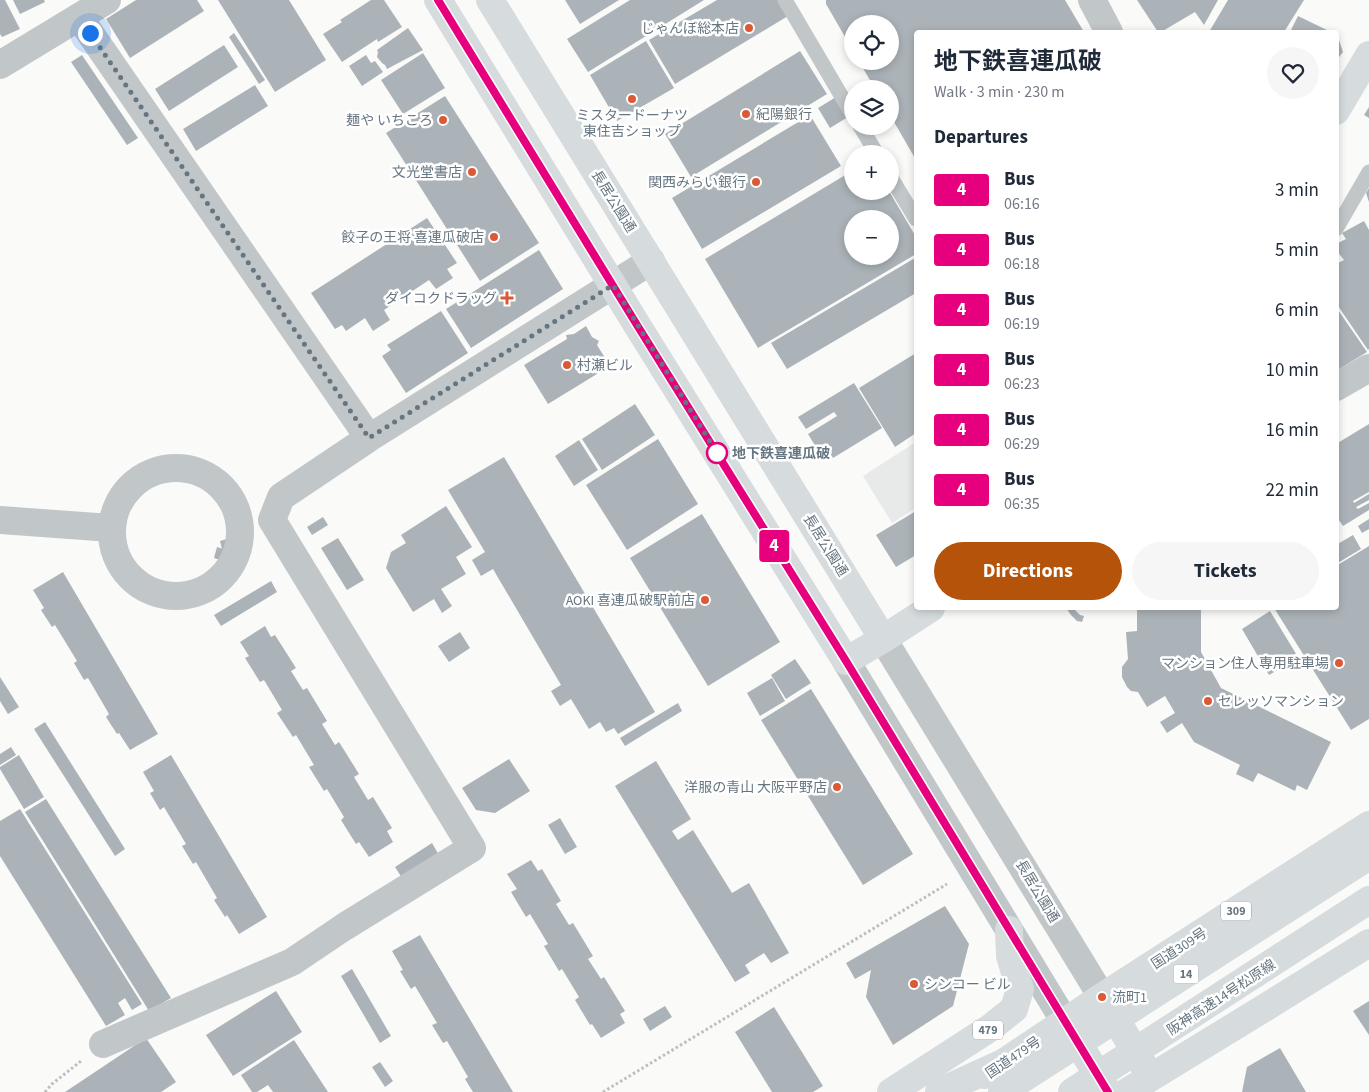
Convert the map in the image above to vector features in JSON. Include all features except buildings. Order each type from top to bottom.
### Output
[{"type":"main road","points":[[438,0],[846,661],[927,610]]},
{"type":"main road","name":"長居公園通","points":[[490,0],[883,638]]},
{"type":"main road","points":[[1339,106],[1369,55]]},
{"type":"main road","name":"国道309号","points":[[1065,1022],[1369,825]]},
{"type":"main road","name":"14","points":[[1002,1092],[1369,856]]},
{"type":"main road","name":"阪神高速14号松原線","points":[[1072,1092],[1369,900]]},
{"type":"main road","name":"479","points":[[892,1092],[990,1028],[1014,1009],[1020,989],[1010,956],[1009,930]]},
{"type":"main road","points":[[1127,1092],[1156,1085],[1369,943]]},
{"type":"main road","name":"長居公園通","points":[[1102,997],[1156,1085]]},
{"type":"main road","points":[[1065,1022],[1108,1092]]},
{"type":"main road","name":"国道479号","points":[[960,1092],[1065,1022]]},
{"type":"main road","points":[[939,1092],[1005,1062]]},
{"type":"street","points":[[0,65],[106,0]]},
{"type":"street","points":[[1092,0],[1108,30]]},
{"type":"street","points":[[79,17],[369,438]]},
{"type":"street","points":[[272,520],[281,497],[369,438],[651,261]]},
{"type":"street","points":[[1339,385],[1369,368]]},
{"type":"street","points":[[177,467],[200,472],[220,484],[236,508],[241,530],[237,553],[218,581],[198,593],[182,596],[157,594],[140,585],[122,568],[116,557],[111,528],[117,506],[132,484],[147,474],[177,467]]},
{"type":"street","points":[[0,520],[111,528]]},
{"type":"street","points":[[241,530],[272,520]]},
{"type":"street","points":[[103,1044],[292,962],[344,927],[472,848],[272,520]]},
{"type":"street","name":"長居公園通","points":[[883,638],[1102,997]]},
{"type":"street","points":[[846,661],[1065,1022]]},
{"type":"lane","points":[[785,0],[844,100]]},
{"type":"lane","points":[[1339,224],[1369,172]]},
{"type":"lane","points":[[899,191],[914,216]]},
{"type":"path","points":[[603,1092],[948,884]]},
{"type":"path","points":[[45,1092],[52,1084],[103,1044]]},
{"type":"shaded area","points":[[914,443],[914,509],[892,523],[863,476]]},
{"type":"bus line","name":"4","points":[[438,0],[846,661],[1108,1092]]},
{"type":"place","name":"じゃんぼ総本店","points":[[749,28]]},
{"type":"place","name":"ミスタードーナツ 東住吉ショップ","points":[[632,99]]},
{"type":"place","name":"紀陽銀行","points":[[746,114]]},
{"type":"place","name":"麺や いちころ","points":[[443,120]]},
{"type":"place","name":"文光堂書店","points":[[472,172]]},
{"type":"place","name":"関西みらい銀行","points":[[756,182]]},
{"type":"place","name":"餃子の王将 喜連瓜破店","points":[[494,237]]},
{"type":"place","name":"ダイコクドラッグ","points":[[507,298]]},
{"type":"place","name":"村瀬ビル","points":[[567,365]]},
{"type":"place","name":"地下鉄喜連瓜破","points":[[717,453]]},
{"type":"place","name":"AOKI 喜連瓜破駅前店","points":[[705,600]]},
{"type":"place","name":"マンション住人専用駐車場","points":[[1339,663]]},
{"type":"place","name":"セレッソマンション","points":[[1208,701]]},
{"type":"place","name":"洋服の青山 大阪平野店","points":[[837,787]]},
{"type":"place","name":"シンコー ビル","points":[[914,984]]},
{"type":"place","name":"流町1","points":[[1102,997]]},
{"type":"route","points":[[90,33],[369,438],[613,285],[717,453]]}]
